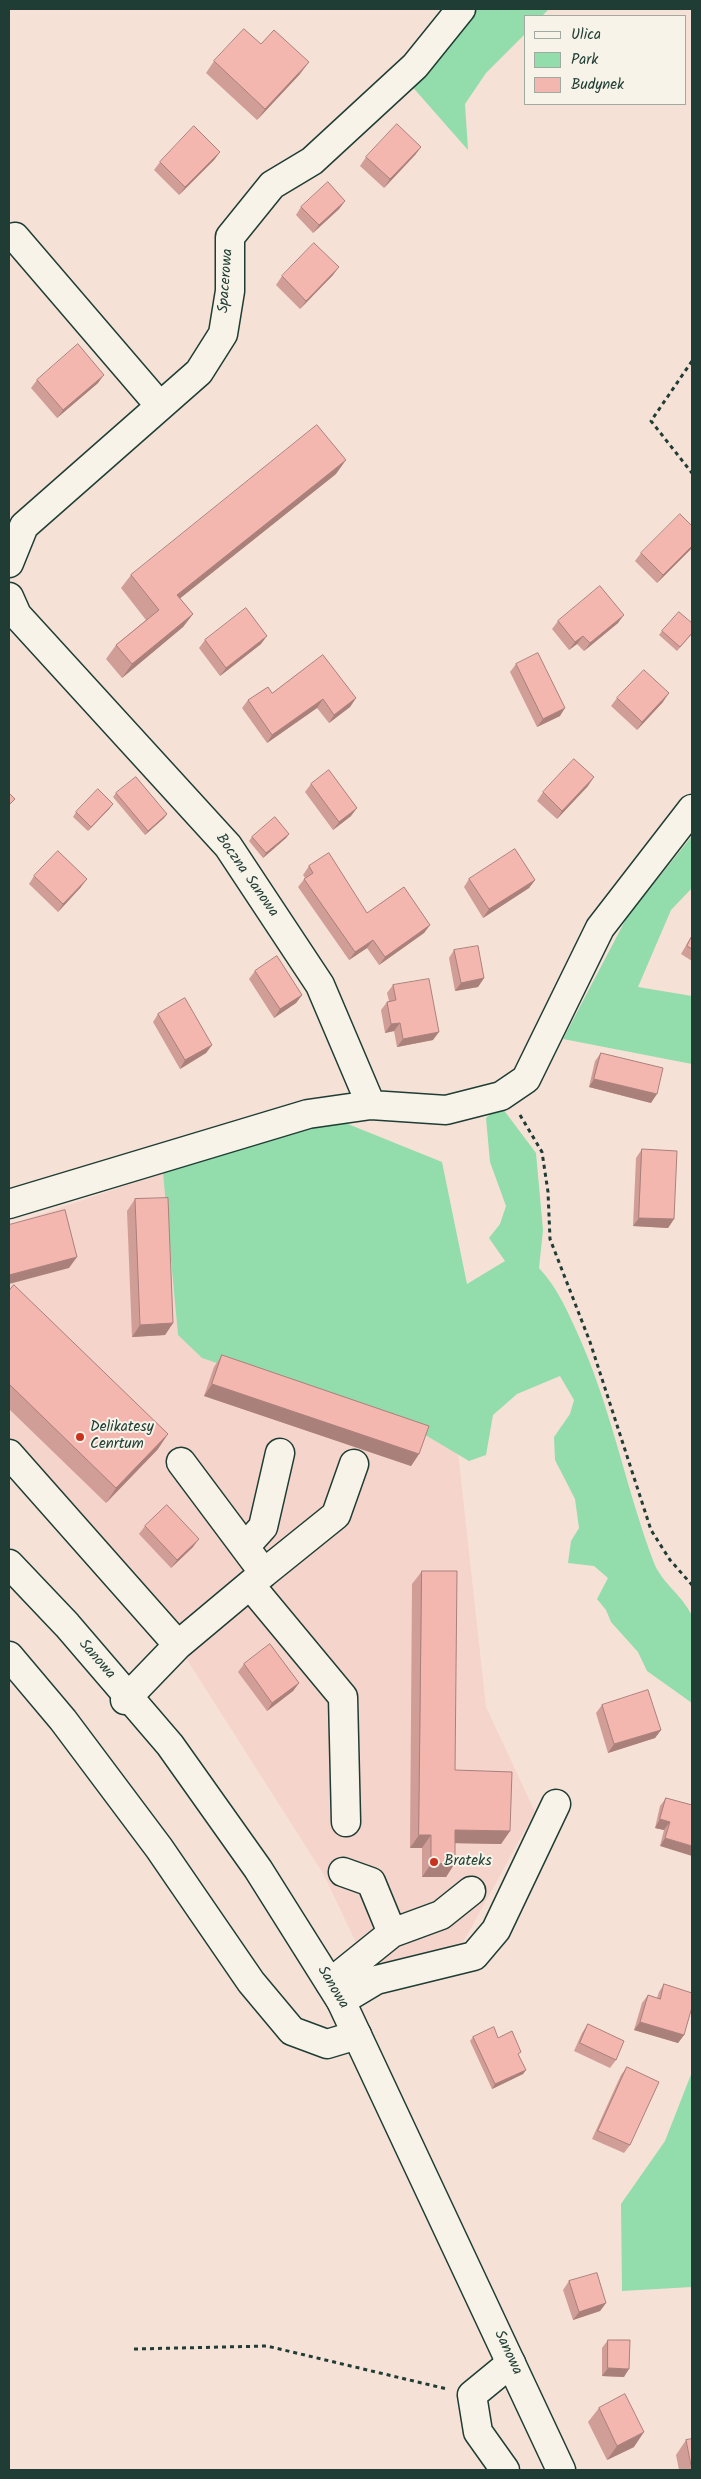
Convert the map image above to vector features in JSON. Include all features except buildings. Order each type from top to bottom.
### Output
[{"type":"street","name":"Spacerowa","points":[[9,563],[24,526],[199,372],[222,334],[230,291],[230,238],[272,185],[312,161],[415,66],[460,9]]},
{"type":"street","points":[[15,236],[160,406]]},
{"type":"street","name":"Boczna Sanowa","points":[[9,597],[17,615],[228,846],[320,985],[371,1105]]},
{"type":"street","points":[[9,1204],[308,1114],[371,1105],[446,1110],[500,1096],[526,1079],[600,928],[692,809]]},
{"type":"street","points":[[245,1547],[263,1527],[280,1453]]},
{"type":"street","points":[[9,1454],[178,1645]]},
{"type":"street","points":[[181,1462],[245,1547],[257,1579],[344,1697],[346,1822]]},
{"type":"street","points":[[127,1699],[178,1645],[336,1515],[354,1464]]},
{"type":"street","name":"Sanowa","points":[[9,1564],[67,1625],[127,1699],[181,1760],[258,1870],[335,1992],[358,2035],[561,2470]]},
{"type":"street","points":[[9,1656],[63,1720],[159,1848],[251,1982],[292,2031],[327,2044],[358,2035]]},
{"type":"street","points":[[335,1992],[474,1956],[496,1930],[556,1804]]},
{"type":"street","points":[[343,1872],[371,1882],[392,1933]]},
{"type":"street","points":[[335,1992],[392,1933],[441,1915],[471,1891]]},
{"type":"street","points":[[505,2470],[478,2432],[472,2395],[511,2363]]},
{"type":"path","points":[[692,361],[650,421],[692,473]]},
{"type":"path","points":[[500,1096],[516,1107],[542,1152],[548,1192],[550,1239],[590,1342],[652,1530],[670,1560],[692,1585]]},
{"type":"path","points":[[134,2349],[267,2346],[472,2395]]},
{"type":"shaded area","points":[[163,1173],[178,1335],[202,1358],[422,1433],[458,1452],[486,1707],[535,1812],[460,1948],[370,1972],[324,1875],[158,1614],[9,1462],[9,1225]]},
{"type":"green space","points":[[472,9],[549,9],[543,15],[524,15],[524,35],[486,73],[465,104],[468,150],[409,83]]},
{"type":"green space","points":[[692,836],[692,888],[671,910],[638,987],[692,996],[692,1064],[563,1039],[627,917]]},
{"type":"green space","points":[[500,1105],[536,1153],[543,1230],[539,1268],[551,1282],[560,1298],[588,1358],[599,1387],[634,1505],[654,1563],[662,1577],[692,1616],[692,1703],[647,1671],[638,1652],[611,1622],[606,1610],[597,1599],[608,1578],[594,1566],[568,1563],[571,1541],[579,1528],[575,1499],[555,1460],[554,1437],[570,1414],[574,1400],[560,1376],[517,1394],[493,1415],[486,1455],[469,1461],[422,1433],[202,1358],[178,1335],[163,1173],[338,1120],[442,1162],[467,1284],[505,1261],[489,1238],[500,1224],[506,1206],[490,1162],[486,1118]]},
{"type":"green space","points":[[692,2072],[692,2287],[622,2291],[621,2204],[665,2141]]},
{"type":"place","name":"Delikatesy Cenrtum","points":[[80,1437]]},
{"type":"place","name":"Brateks","points":[[434,1862]]}]
